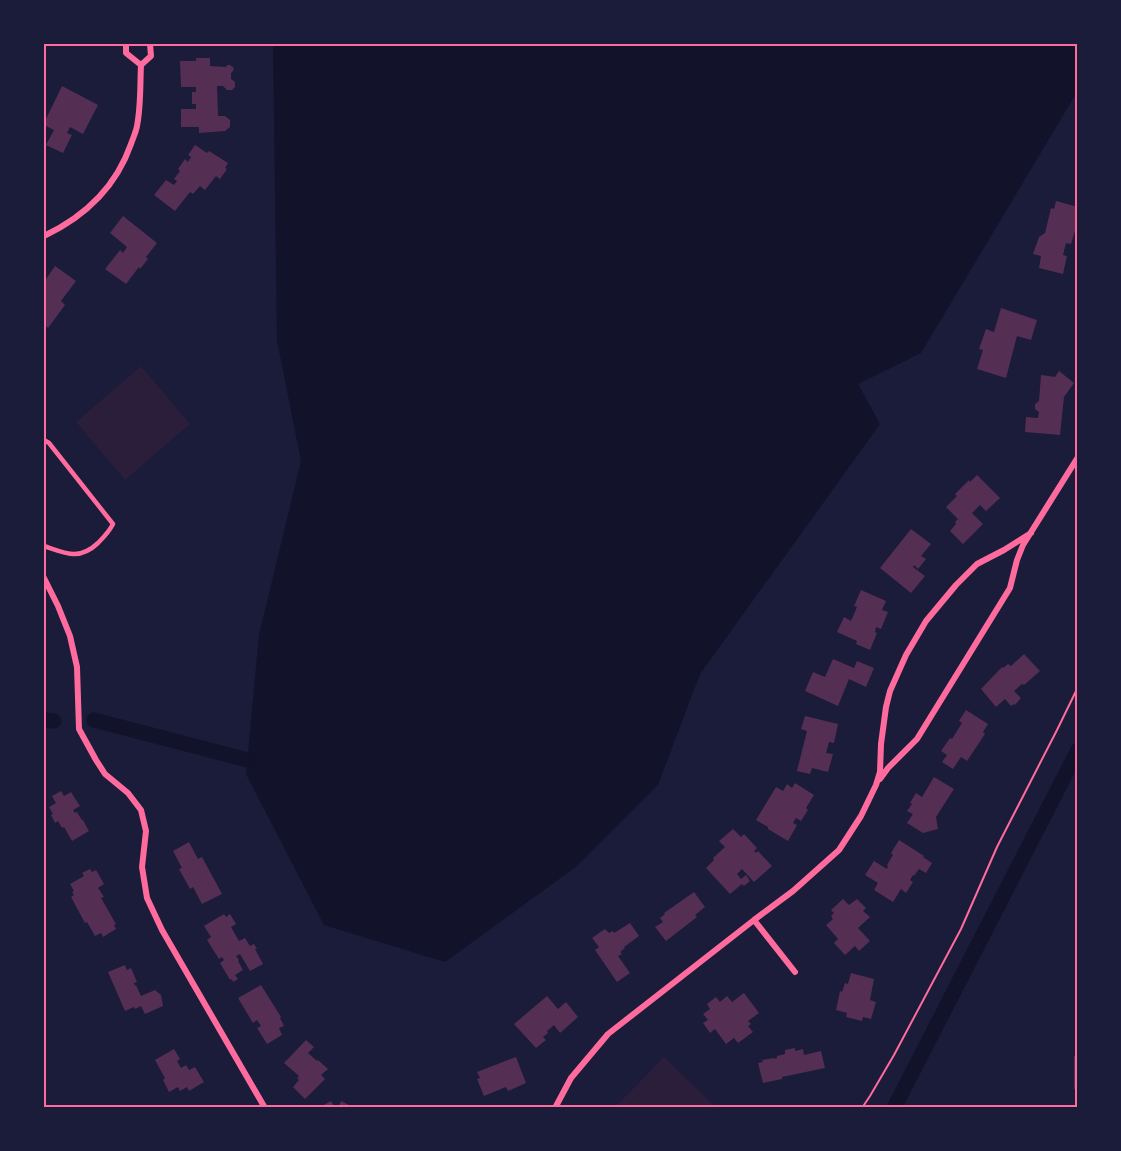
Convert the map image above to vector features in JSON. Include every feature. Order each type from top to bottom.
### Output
[{"type":"street","points":[[126,44],[126,53],[141,65]]},
{"type":"street","points":[[44,236],[86,210],[109,186],[126,158],[137,126],[141,65],[151,56],[150,44]]},
{"type":"street","points":[[876,784],[888,768],[917,739],[1004,598],[1010,588],[1020,553],[1077,457]]},
{"type":"street","points":[[555,1107],[571,1078],[608,1034],[793,891],[839,850],[861,816],[876,784],[880,772],[881,744],[890,691],[906,655],[926,621],[956,585],[978,564],[1031,533]]},
{"type":"street","points":[[44,578],[70,636],[77,667],[79,729],[105,774],[128,793],[141,810],[146,831],[142,867],[147,898],[162,930],[265,1107]]},
{"type":"street","points":[[754,920],[795,972]]},
{"type":"lane","points":[[44,440],[113,524],[110,532],[89,552],[70,555],[44,546]]},
{"type":"path","points":[[862,1107],[894,1054],[961,929],[997,847],[1058,730],[1077,687]]},
{"type":"shaded area","points":[[273,44],[1077,44],[1077,92],[921,353],[858,384],[880,424],[700,674],[658,785],[577,866],[445,962],[324,925],[246,774],[259,635],[301,461],[277,340]]},
{"type":"shaded area","points":[[141,366],[190,424],[125,480],[76,422]]},
{"type":"shaded area","points":[[664,1057],[716,1107],[615,1107]]},
{"type":"building","points":[[196,58],[210,58],[210,66],[230,65],[234,68],[231,79],[235,82],[235,87],[227,90],[223,86],[217,86],[218,116],[225,116],[230,120],[230,127],[225,131],[199,133],[199,127],[181,127],[181,109],[196,109],[196,104],[192,104],[192,92],[196,92],[196,87],[181,87],[180,61],[196,61]]},
{"type":"building","points":[[62,86],[98,105],[83,134],[70,127],[67,133],[72,135],[63,153],[46,145],[54,130],[44,125]]},
{"type":"building","points":[[195,145],[228,163],[225,168],[227,169],[220,179],[216,176],[205,190],[200,186],[193,194],[190,192],[175,211],[154,195],[166,180],[174,185],[177,181],[174,179],[180,171],[178,169],[185,159],[188,162],[191,157],[188,155]]},
{"type":"building","points":[[1056,201],[1078,207],[1078,221],[1071,244],[1066,243],[1063,255],[1067,256],[1063,274],[1039,268],[1041,256],[1033,254],[1039,237],[1045,233],[1051,208],[1054,209]]},
{"type":"building","points":[[123,216],[157,243],[146,257],[148,259],[126,284],[105,269],[120,250],[123,253],[127,247],[110,233]]},
{"type":"building","points":[[55,266],[76,281],[61,301],[65,305],[48,328],[44,324],[44,282]]},
{"type":"building","points":[[1001,308],[1037,320],[1031,340],[1017,336],[1006,378],[977,369],[983,350],[979,349],[986,329],[994,332]]},
{"type":"building","points":[[1059,371],[1074,383],[1064,397],[1060,435],[1025,432],[1026,417],[1038,418],[1039,412],[1035,409],[1035,404],[1039,401],[1041,375],[1055,377]]},
{"type":"building","points":[[977,475],[1000,498],[986,511],[980,505],[972,513],[983,524],[963,544],[950,531],[958,519],[946,507],[957,496],[955,494]]},
{"type":"building","points":[[911,529],[931,544],[921,556],[926,559],[918,569],[914,565],[913,567],[925,576],[911,593],[880,568]]},
{"type":"building","points":[[861,590],[886,601],[882,610],[888,612],[881,629],[876,627],[875,632],[877,633],[870,650],[837,632],[844,617],[851,621]]},
{"type":"building","points":[[1024,654],[1040,671],[1014,691],[1021,698],[1015,705],[1011,706],[1005,699],[996,707],[981,689],[1002,667],[1008,664],[1011,666]]},
{"type":"building","points":[[833,659],[854,668],[857,661],[874,668],[866,687],[849,679],[838,706],[805,691],[813,672],[825,677]]},
{"type":"building","points":[[966,710],[988,724],[983,732],[985,734],[967,761],[961,757],[953,769],[942,762],[947,755],[941,751],[962,723],[959,721]]},
{"type":"building","points":[[805,716],[838,724],[834,743],[829,742],[826,753],[833,754],[828,772],[812,768],[810,774],[797,771],[807,731],[801,729]]},
{"type":"building","points":[[934,777],[954,789],[936,817],[938,829],[923,833],[907,823],[913,814],[907,811],[916,793],[922,797]]},
{"type":"building","points":[[795,783],[814,795],[801,821],[796,818],[793,823],[797,825],[788,841],[756,820],[776,787],[783,791],[787,784],[792,788]]},
{"type":"building","points":[[61,791],[64,796],[71,792],[80,806],[73,810],[77,812],[89,831],[72,841],[64,827],[62,828],[58,821],[55,823],[49,807],[56,803],[52,796]]},
{"type":"building","points":[[733,829],[741,837],[744,834],[757,848],[754,851],[756,853],[758,851],[772,866],[754,882],[742,869],[737,874],[741,879],[746,875],[750,881],[744,886],[742,884],[730,894],[706,868],[725,847],[719,841]]},
{"type":"building","points":[[899,840],[932,863],[926,873],[919,869],[913,875],[910,880],[913,882],[906,893],[901,889],[893,902],[874,890],[878,883],[865,875],[874,861],[887,869],[893,855],[891,853]]},
{"type":"building","points":[[189,842],[198,859],[202,857],[222,894],[202,904],[193,887],[190,889],[179,869],[182,868],[173,851]]},
{"type":"building","points":[[90,869],[92,872],[96,870],[104,884],[98,888],[104,897],[101,898],[116,924],[114,925],[116,929],[103,937],[101,933],[95,936],[71,897],[74,891],[70,884],[84,876],[82,873]]},
{"type":"building","points":[[694,892],[705,907],[695,915],[697,917],[666,941],[655,927],[663,922],[660,918]]},
{"type":"building","points":[[843,899],[849,905],[857,899],[866,908],[863,911],[870,917],[858,928],[870,941],[859,951],[855,946],[845,955],[834,943],[838,939],[826,925],[833,919],[831,916],[834,913],[831,910]]},
{"type":"building","points":[[224,914],[226,917],[230,914],[236,924],[231,927],[239,941],[245,938],[250,946],[254,944],[263,964],[250,971],[240,954],[236,956],[243,970],[235,975],[238,979],[233,982],[220,963],[224,960],[222,957],[219,959],[207,940],[211,937],[204,926]]},
{"type":"building","points":[[630,923],[639,936],[624,947],[620,952],[622,954],[618,956],[630,973],[617,982],[595,950],[599,947],[592,938],[605,929],[609,933],[613,931],[614,933]]},
{"type":"building","points":[[125,965],[127,970],[131,968],[137,982],[134,983],[135,986],[141,996],[155,990],[161,995],[163,1006],[145,1014],[141,1006],[125,1011],[108,972]]},
{"type":"building","points":[[851,973],[874,979],[870,1000],[876,1002],[871,1019],[863,1017],[862,1021],[846,1017],[847,1013],[836,1010],[840,991],[842,992],[845,983],[848,984]]},
{"type":"building","points":[[261,985],[284,1026],[279,1028],[282,1035],[267,1044],[257,1028],[261,1026],[257,1020],[253,1023],[238,998]]},
{"type":"building","points":[[744,993],[759,1013],[748,1021],[751,1024],[748,1026],[753,1032],[738,1043],[734,1038],[726,1044],[715,1029],[710,1033],[703,1023],[708,1020],[703,1014],[710,1009],[707,1004],[716,997],[720,1002],[727,996],[732,1002]]},
{"type":"building","points":[[547,996],[558,1009],[566,1002],[578,1017],[560,1033],[554,1025],[543,1037],[546,1040],[536,1048],[514,1024]]},
{"type":"building","points":[[306,1040],[314,1047],[308,1053],[328,1069],[321,1075],[325,1079],[305,1099],[293,1087],[299,1080],[297,1078],[299,1076],[284,1063]]},
{"type":"building","points":[[795,1048],[795,1051],[803,1049],[804,1055],[821,1051],[825,1068],[763,1083],[758,1063],[763,1062],[762,1060],[777,1058],[785,1054],[785,1050]]},
{"type":"building","points":[[174,1049],[180,1059],[177,1061],[181,1068],[186,1065],[189,1070],[195,1067],[204,1082],[189,1091],[187,1087],[180,1091],[178,1087],[169,1092],[163,1080],[165,1078],[155,1060]]},
{"type":"building","points":[[1074,1056],[1078,1056],[1078,1089],[1074,1089]]},
{"type":"building","points":[[516,1057],[526,1083],[508,1091],[506,1087],[484,1096],[477,1079],[480,1078],[477,1072]]},
{"type":"building","points":[[331,1101],[335,1108],[318,1108]]},
{"type":"building","points":[[341,1101],[355,1108],[338,1108]]},
{"type":"waterway","points":[[44,720],[54,721]]},
{"type":"waterway","points":[[94,720],[248,760]]},
{"type":"waterway","points":[[894,1108],[1078,750]]}]
